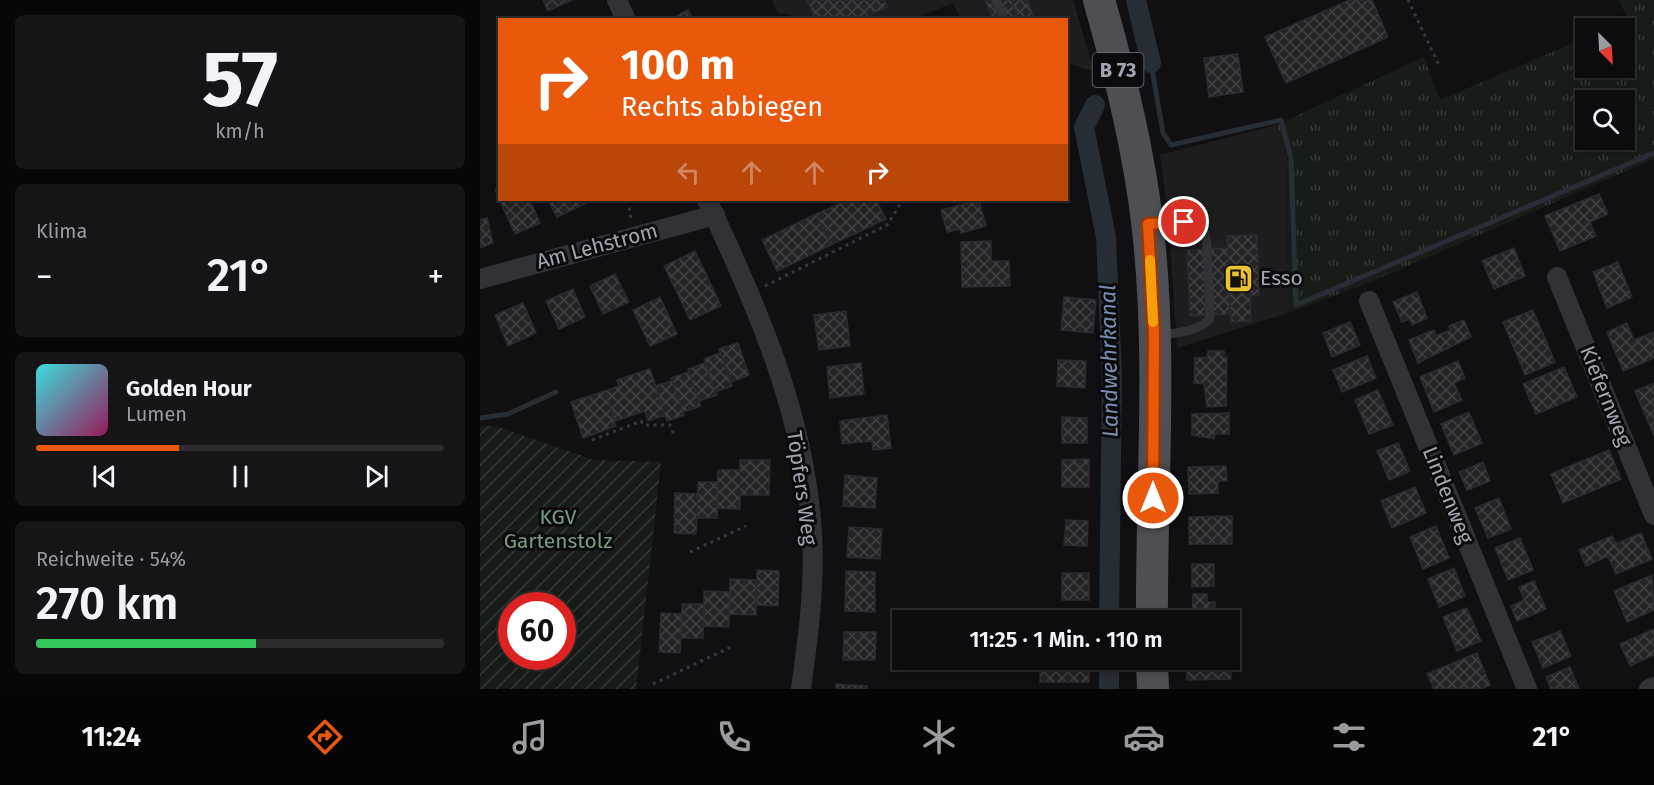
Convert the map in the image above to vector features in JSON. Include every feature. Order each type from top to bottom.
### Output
[{"type":"main road","name":"B 73","points":[[1099,0],[1136,140],[1148,224],[1154,334],[1152,610]]},
{"type":"main road","points":[[1152,670],[1153,689]]},
{"type":"street","points":[[617,0],[625,18]]},
{"type":"street","name":"Töpfers Weg","points":[[711,207],[750,293],[784,382],[801,452],[812,534],[810,626],[801,689]]},
{"type":"street","name":"Am Lehstrom","points":[[480,279],[711,207]]},
{"type":"street","name":"Kiefernweg","points":[[1557,277],[1654,514]]},
{"type":"street","name":"Lindenweg","points":[[1369,301],[1527,689]]},
{"type":"street","points":[[1649,689],[1654,687]]},
{"type":"lane","points":[[996,0],[1003,18]]},
{"type":"lane","points":[[1148,224],[1199,224],[1205,233],[1207,245],[1210,318],[1206,324],[1190,329],[1172,334],[1154,334]]},
{"type":"path","points":[[1408,0],[1439,65]]},
{"type":"path","points":[[750,293],[888,225],[902,201]]},
{"type":"path","points":[[592,440],[641,421],[643,425],[670,425],[674,435]]},
{"type":"path","points":[[690,552],[746,526]]},
{"type":"path","points":[[653,684],[733,646]]},
{"type":"shaded area","points":[[772,0],[1073,0],[1094,72],[1068,63],[1068,18],[960,18],[953,3],[916,18],[792,18],[791,15],[778,13]]},
{"type":"shaded area","points":[[1276,125],[1287,159],[1288,313],[1177,348],[1168,214],[1160,155]]},
{"type":"green space","points":[[1619,0],[1654,0],[1654,159],[1371,282],[1288,313],[1287,159],[1276,125],[1424,57],[1440,100],[1575,42],[1575,78],[1635,78],[1635,18],[1627,18]]},
{"type":"green space","name":"KGV Gartenstolz","points":[[480,426],[496,426],[594,460],[661,462],[636,689],[480,689]]},
{"type":"building","points":[[543,0],[572,0],[548,11]]},
{"type":"building","points":[[807,0],[884,0],[887,7],[864,18],[815,18]]},
{"type":"building","points":[[985,0],[1011,0],[1018,18],[992,18]]},
{"type":"building","points":[[1011,0],[1027,0],[1034,18],[1018,18]]},
{"type":"building","points":[[1350,0],[1372,0],[1388,37],[1286,83],[1265,37]]},
{"type":"building","points":[[688,10],[692,18],[673,18]]},
{"type":"building","points":[[1238,54],[1243,92],[1209,97],[1204,58]]},
{"type":"building","points":[[1599,194],[1608,214],[1590,222],[1596,236],[1560,251],[1545,216]]},
{"type":"building","points":[[500,201],[522,201],[523,203],[530,201],[540,223],[515,234]]},
{"type":"building","points":[[549,201],[591,201],[557,217]]},
{"type":"building","points":[[845,201],[877,201],[886,219],[831,245],[816,214]]},
{"type":"building","points":[[979,201],[986,226],[961,233],[960,229],[947,232],[941,210]]},
{"type":"building","points":[[816,214],[831,245],[777,271],[762,240]]},
{"type":"building","points":[[487,218],[493,243],[480,248],[480,220]]},
{"type":"building","points":[[1257,235],[1259,295],[1250,296],[1251,321],[1231,322],[1227,236]]},
{"type":"building","points":[[991,241],[991,261],[1009,261],[1010,286],[962,287],[961,242]]},
{"type":"building","points":[[1228,248],[1230,314],[1190,316],[1187,250]]},
{"type":"building","points":[[1514,248],[1525,276],[1494,289],[1482,261]]},
{"type":"building","points":[[695,251],[721,306],[690,320],[664,266]]},
{"type":"building","points":[[1618,262],[1632,297],[1607,308],[1593,272]]},
{"type":"building","points":[[615,274],[629,302],[603,314],[590,286]]},
{"type":"building","points":[[573,289],[585,317],[559,329],[546,301]]},
{"type":"building","points":[[1417,292],[1427,318],[1412,325],[1410,319],[1402,322],[1393,302]]},
{"type":"building","points":[[660,297],[677,334],[650,346],[633,310]]},
{"type":"building","points":[[1064,297],[1096,300],[1093,333],[1061,330]]},
{"type":"building","points":[[523,303],[536,333],[508,346],[495,315]]},
{"type":"building","points":[[1533,310],[1555,362],[1525,375],[1503,322]]},
{"type":"building","points":[[846,311],[850,346],[819,350],[814,315]]},
{"type":"building","points":[[1464,320],[1471,337],[1418,363],[1409,340],[1434,330],[1436,336],[1450,330],[1449,326]]},
{"type":"building","points":[[1350,322],[1360,345],[1332,357],[1323,333]]},
{"type":"building","points":[[1627,323],[1634,340],[1654,332],[1654,358],[1623,371],[1607,332]]},
{"type":"building","points":[[738,343],[749,375],[731,382],[719,349]]},
{"type":"building","points":[[1208,351],[1224,351],[1224,358],[1227,357],[1226,406],[1207,407],[1204,384],[1194,383],[1195,358],[1207,357]]},
{"type":"building","points":[[720,353],[732,386],[715,392],[704,359]]},
{"type":"building","points":[[1367,356],[1376,378],[1342,392],[1333,370]]},
{"type":"building","points":[[1058,360],[1086,361],[1085,388],[1057,386]]},
{"type":"building","points":[[1458,361],[1465,378],[1454,383],[1462,400],[1434,412],[1420,377]]},
{"type":"building","points":[[705,363],[717,395],[699,401],[688,369]]},
{"type":"building","points":[[861,363],[864,394],[830,398],[827,367]]},
{"type":"building","points":[[1564,367],[1577,397],[1536,414],[1523,384]]},
{"type":"building","points":[[650,369],[665,415],[648,421],[645,411],[615,421],[605,391],[619,386],[617,380]]},
{"type":"building","points":[[689,372],[701,406],[683,412],[671,378]]},
{"type":"building","points":[[672,381],[684,415],[667,421],[655,386]]},
{"type":"building","points":[[1654,383],[1654,436],[1635,391]]},
{"type":"building","points":[[1378,390],[1393,425],[1369,434],[1355,400]]},
{"type":"building","points":[[605,391],[616,426],[583,438],[571,402]]},
{"type":"building","points":[[1469,412],[1482,443],[1454,455],[1441,424]]},
{"type":"building","points":[[1229,413],[1229,434],[1215,434],[1214,439],[1192,435],[1192,414]]},
{"type":"building","points":[[887,415],[891,448],[873,450],[872,441],[842,444],[840,421]]},
{"type":"building","points":[[1062,417],[1087,418],[1087,443],[1062,443]]},
{"type":"building","points":[[1398,443],[1410,471],[1389,480],[1377,451]]},
{"type":"building","points":[[1609,450],[1621,479],[1563,503],[1551,474]]},
{"type":"building","points":[[1089,459],[1089,487],[1062,487],[1062,460]]},
{"type":"building","points":[[740,460],[770,460],[769,495],[740,495]]},
{"type":"building","points":[[1483,462],[1490,481],[1467,490],[1459,472]]},
{"type":"building","points":[[1226,466],[1227,481],[1218,481],[1218,493],[1189,494],[1188,467]]},
{"type":"building","points":[[718,470],[740,470],[740,509],[717,508]]},
{"type":"building","points":[[845,475],[877,478],[875,508],[843,506]]},
{"type":"building","points":[[698,482],[718,482],[717,518],[697,518]]},
{"type":"building","points":[[1415,487],[1426,513],[1392,528],[1381,501]]},
{"type":"building","points":[[675,493],[698,494],[696,534],[674,533]]},
{"type":"building","points":[[1499,498],[1511,529],[1488,538],[1475,508]]},
{"type":"building","points":[[1232,516],[1232,544],[1189,544],[1189,517]]},
{"type":"building","points":[[1066,520],[1088,521],[1087,546],[1064,545]]},
{"type":"building","points":[[1436,526],[1449,558],[1423,569],[1410,537]]},
{"type":"building","points":[[849,527],[882,529],[880,559],[847,557]]},
{"type":"building","points":[[1641,533],[1652,559],[1616,574],[1608,556],[1586,566],[1579,550],[1612,536],[1616,544]]},
{"type":"building","points":[[1520,538],[1533,570],[1508,580],[1495,548]]},
{"type":"building","points":[[1192,564],[1214,564],[1214,586],[1192,587]]},
{"type":"building","points":[[1454,568],[1465,596],[1439,607],[1428,579]]},
{"type":"building","points":[[757,570],[779,571],[778,606],[756,605]]},
{"type":"building","points":[[846,571],[875,572],[875,612],[845,611]]},
{"type":"building","points":[[1062,573],[1089,573],[1089,600],[1062,600]]},
{"type":"building","points":[[1652,575],[1654,610],[1627,622],[1614,591]]},
{"type":"building","points":[[730,579],[757,580],[756,615],[729,614]]},
{"type":"building","points":[[1534,581],[1546,609],[1517,621],[1511,606],[1524,600],[1519,587]]},
{"type":"building","points":[[704,591],[730,592],[729,627],[704,626]]},
{"type":"building","points":[[1193,594],[1207,594],[1207,602],[1215,602],[1215,610],[1192,610]]},
{"type":"building","points":[[682,604],[704,604],[703,638],[681,638]]},
{"type":"building","points":[[1467,608],[1481,641],[1457,651],[1443,617]]},
{"type":"building","points":[[661,613],[682,614],[680,653],[659,652]]},
{"type":"building","points":[[1654,629],[1654,655],[1630,666],[1620,644]]},
{"type":"building","points":[[1560,631],[1571,656],[1543,668],[1532,642]]},
{"type":"building","points":[[844,632],[876,632],[875,660],[843,660]]},
{"type":"building","points":[[1477,653],[1490,685],[1481,689],[1434,689],[1427,674]]},
{"type":"building","points":[[1570,667],[1579,689],[1551,689],[1546,677]]},
{"type":"building","points":[[1040,670],[1089,670],[1089,682],[1040,682]]},
{"type":"building","points":[[1187,670],[1231,670],[1231,679],[1187,680]]},
{"type":"building","points":[[836,684],[867,686],[867,689],[836,689]]},
{"type":"waterway","name":"Landwehrkanal","points":[[1136,0],[1151,63]]},
{"type":"waterway","points":[[1151,63],[1163,133],[1171,145],[1281,120],[1291,158],[1296,305],[1654,153]]},
{"type":"waterway","name":"Landwehrkanal","points":[[1095,105],[1084,127],[1106,237],[1112,377],[1109,610]]},
{"type":"waterway","points":[[480,418],[508,414],[556,392]]},
{"type":"waterway","name":"Landwehrkanal","points":[[1109,670],[1109,689]]},
{"type":"slow traffic","points":[[1150,260],[1153,322]]},
{"type":"place","name":"Esso","points":[[1239,278]]},
{"type":"route","points":[[1153,498],[1154,334],[1148,224],[1184,222]]}]
